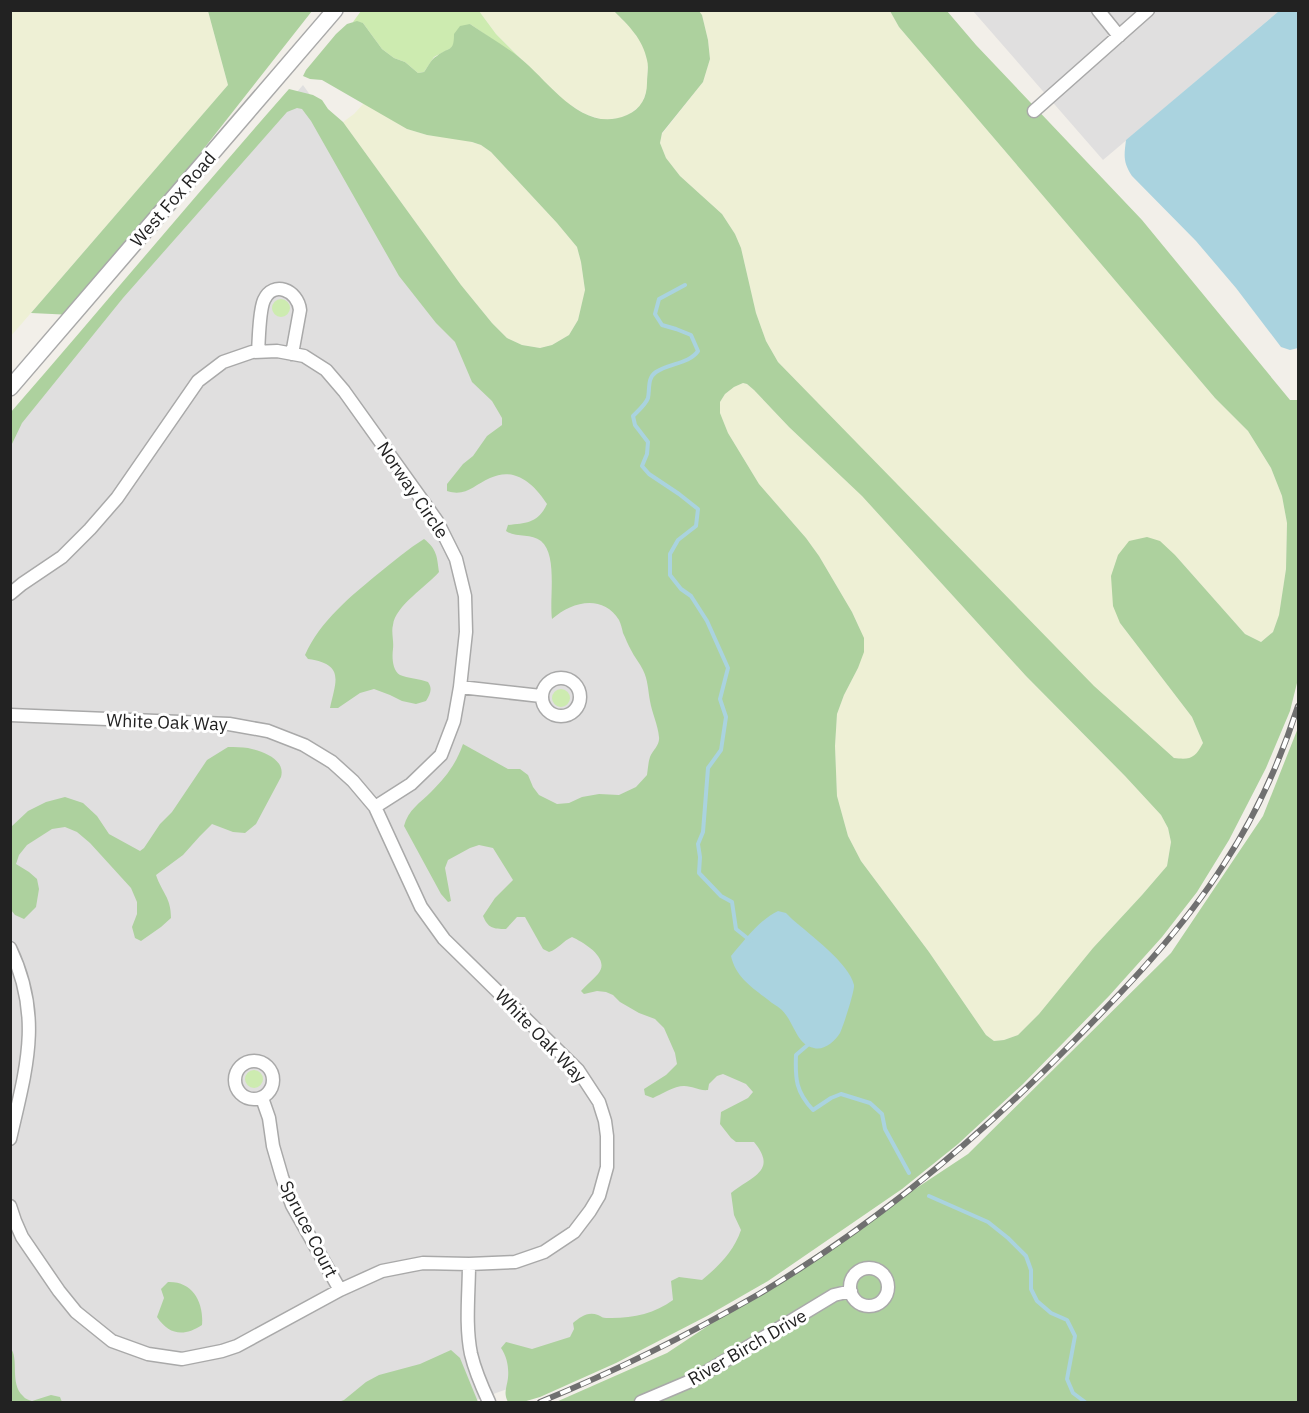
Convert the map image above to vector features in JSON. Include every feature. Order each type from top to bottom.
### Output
[{"type":"street","name":"West Fox Road","points":[[10,388],[335,10]]},
{"type":"street","points":[[1098,10],[1119,36]]},
{"type":"street","points":[[1034,111],[1148,10]]},
{"type":"street","points":[[258,352],[264,300],[272,292],[283,290],[293,294],[300,310],[292,354]]},
{"type":"street","name":"Norway Circle","points":[[10,594],[62,557],[90,530],[117,498],[198,381],[223,362],[252,352],[277,351],[304,356],[326,370],[344,391],[438,521],[456,560],[465,596],[466,632],[460,687],[454,722],[441,755],[411,783],[375,807]]},
{"type":"street","points":[[460,687],[541,696]]},
{"type":"street","name":"White Oak Way","points":[[10,716],[229,724],[268,731],[304,745],[332,762],[353,781],[375,807],[421,907],[444,939],[578,1070],[599,1102],[607,1136],[607,1167],[599,1196],[574,1232],[544,1252],[515,1262],[423,1263],[382,1271],[340,1290],[237,1346],[222,1352],[182,1359],[148,1354],[112,1341],[76,1312],[58,1291],[22,1237],[10,1206]]},
{"type":"street","points":[[10,948],[19,966],[25,988],[30,1035],[26,1075],[10,1139]]},
{"type":"street","name":"Spruce Court","points":[[262,1098],[287,1193],[340,1290]]},
{"type":"street","points":[[470,1264],[468,1333],[470,1352],[489,1402]]},
{"type":"street","name":"River Birch Drive","points":[[641,1402],[693,1380],[834,1295],[851,1291]]},
{"type":"shaded area","points":[[973,11],[1279,11],[1103,160]]},
{"type":"shaded area","points":[[303,85],[1011,1078],[627,1346],[471,1402],[11,1402],[11,419]]},
{"type":"green space","points":[[11,11],[208,11],[228,85],[11,336]]},
{"type":"green space","points":[[208,11],[312,11],[73,315],[31,313],[228,85]]},
{"type":"green space","points":[[361,11],[479,11],[496,34],[521,59],[470,24],[451,48],[434,57],[424,72],[418,73],[405,62],[394,58],[382,49],[363,23],[353,22]]},
{"type":"green space","points":[[479,11],[614,11],[643,45],[648,61],[647,90],[641,105],[621,118],[603,120],[585,114],[564,101],[496,34]]},
{"type":"green space","points":[[614,11],[699,11],[702,15],[710,59],[703,82],[662,133],[660,143],[666,158],[680,176],[722,214],[735,234],[741,248],[756,313],[766,341],[778,362],[1094,686],[1174,758],[1189,758],[1195,755],[1203,743],[1192,717],[1120,623],[1113,606],[1111,576],[1118,555],[1129,541],[1147,537],[1160,541],[1245,634],[1261,642],[1273,632],[1279,615],[1286,569],[1287,523],[1282,496],[1271,468],[1248,431],[1215,398],[899,27],[890,11],[947,11],[976,45],[1142,220],[1290,400],[1298,399],[1298,679],[1290,711],[1266,768],[1229,840],[1197,892],[1162,937],[1109,996],[1023,1084],[958,1144],[902,1189],[768,1281],[707,1316],[616,1363],[540,1397],[523,1402],[508,1402],[506,1393],[508,1366],[501,1348],[506,1342],[532,1349],[570,1337],[574,1329],[573,1323],[584,1315],[624,1318],[650,1312],[666,1305],[673,1300],[671,1281],[679,1277],[702,1280],[720,1264],[730,1251],[741,1230],[734,1215],[731,1193],[754,1177],[763,1166],[761,1152],[754,1142],[736,1142],[720,1124],[721,1112],[748,1098],[753,1092],[746,1084],[723,1074],[717,1076],[709,1084],[708,1090],[680,1086],[653,1098],[645,1095],[644,1089],[666,1075],[677,1064],[675,1053],[664,1028],[655,1019],[639,1013],[613,995],[597,991],[584,994],[581,991],[601,968],[599,957],[583,943],[572,937],[549,952],[543,949],[525,917],[517,917],[506,929],[494,928],[487,923],[483,916],[495,898],[513,880],[493,848],[479,845],[448,860],[445,868],[451,901],[448,902],[441,894],[404,826],[411,811],[450,770],[463,744],[508,769],[520,769],[528,775],[539,795],[557,804],[569,803],[582,797],[599,794],[619,795],[636,787],[647,775],[650,757],[659,737],[645,674],[629,646],[619,620],[605,606],[587,603],[569,608],[552,619],[552,578],[546,548],[537,539],[506,531],[508,525],[531,521],[544,510],[547,504],[530,484],[508,474],[490,478],[465,491],[447,491],[447,484],[463,464],[473,456],[487,436],[502,425],[502,418],[492,401],[472,382],[455,342],[436,323],[399,276],[302,109],[297,108],[287,112],[123,298],[22,423],[11,446],[11,412],[289,89],[313,95],[322,100],[328,109],[343,122],[461,285],[507,338],[522,345],[540,348],[552,345],[569,335],[578,320],[585,290],[577,247],[491,152],[472,142],[427,135],[407,129],[322,80],[303,76],[336,34],[347,24],[357,21],[363,23],[382,49],[394,58],[405,62],[418,73],[424,72],[435,57],[452,47],[454,34],[460,26],[470,24],[520,58],[568,103],[581,112],[595,118],[611,119],[627,115],[642,102],[647,88],[648,65],[642,45]],"holes":[[[743,383],[747,384],[862,496],[1026,676],[1161,815],[1168,828],[1171,842],[1167,866],[1093,948],[1039,1014],[1018,1035],[994,1041],[986,1035],[929,952],[861,861],[848,836],[837,796],[835,746],[837,714],[864,652],[864,638],[852,612],[819,556],[759,484],[728,433],[720,413],[720,402],[725,394],[734,387]]]},
{"type":"green space","points":[[699,11],[890,11],[899,27],[1215,398],[1248,431],[1271,468],[1282,496],[1287,523],[1286,569],[1279,616],[1273,632],[1261,642],[1245,634],[1175,555],[1120,623],[1192,717],[1203,743],[1197,755],[1187,760],[1174,758],[1094,687],[778,362],[766,341],[756,313],[741,248],[735,234],[722,214],[680,176],[666,158],[660,143],[662,134],[703,82],[710,59],[708,40]]},
{"type":"green space","points":[[364,103],[407,129],[427,135],[462,139],[481,145],[491,152],[557,223],[577,247],[585,291],[578,320],[569,335],[552,345],[540,348],[522,345],[507,338],[492,323],[461,285],[343,122]]},
{"type":"green space","points":[[281,299],[287,302],[290,308],[287,314],[281,317],[275,314],[272,308],[275,302]]},
{"type":"green space","points":[[743,383],[754,390],[789,427],[862,496],[1026,676],[1161,815],[1168,828],[1171,842],[1167,866],[1093,948],[1039,1014],[1018,1035],[994,1041],[986,1035],[929,952],[861,861],[848,836],[837,796],[835,746],[837,714],[858,668],[860,629],[819,556],[759,484],[728,433],[720,413],[720,402],[725,394]]},
{"type":"green space","points":[[424,539],[434,550],[439,572],[405,604],[395,618],[392,628],[393,655],[397,673],[428,682],[431,689],[430,694],[426,701],[416,704],[402,701],[374,689],[360,693],[338,708],[330,708],[335,675],[328,665],[308,659],[305,655],[311,643],[347,600]]},
{"type":"green space","points":[[561,689],[567,692],[570,698],[567,704],[561,707],[555,704],[552,698],[555,692]]},
{"type":"green space","points":[[1298,728],[1298,1402],[556,1402],[667,1353],[968,1154],[1171,953],[1263,816]]},
{"type":"green space","points":[[228,747],[248,748],[272,757],[280,765],[281,777],[256,824],[245,833],[233,832],[212,824],[183,855],[156,875],[171,911],[171,918],[161,927],[141,941],[135,938],[132,927],[137,914],[137,902],[131,888],[90,843],[77,832],[65,827],[52,829],[27,845],[19,855],[16,864],[37,879],[39,889],[36,907],[24,919],[15,915],[11,910],[11,827],[28,811],[46,802],[65,797],[83,803],[97,816],[109,834],[140,851],[172,812],[207,760]]},
{"type":"green space","points":[[254,1070],[262,1075],[263,1079],[258,1087],[254,1088],[246,1083],[245,1079],[250,1071]]},
{"type":"green space","points":[[168,1282],[184,1285],[195,1295],[201,1309],[202,1325],[189,1331],[177,1332],[167,1328],[157,1317],[164,1298],[161,1289]]},
{"type":"green space","points":[[10,1347],[14,1358],[16,1385],[24,1397],[32,1401],[51,1395],[60,1397],[62,1402],[11,1402]]},
{"type":"green space","points":[[451,1350],[460,1358],[478,1402],[338,1402],[379,1375],[420,1364]]},
{"type":"water","points":[[1279,11],[1298,11],[1298,348],[1290,350],[1281,347],[1236,288],[1196,241],[1132,176],[1127,167],[1125,155],[1126,140]]},
{"type":"water","points":[[778,911],[786,913],[828,950],[845,968],[854,985],[840,1033],[822,1048],[814,1048],[804,1043],[783,1011],[747,983],[737,971],[731,956],[758,925]]},
{"type":"waterway","points":[[685,285],[659,299],[655,314],[662,325],[691,335],[698,351],[684,361],[653,374],[647,400],[633,416],[635,425],[648,442],[647,454],[642,466],[649,474],[698,509],[696,526],[678,540],[670,554],[670,575],[681,589],[691,596],[707,621],[728,668],[720,699],[726,717],[721,750],[708,768],[703,832],[698,844],[699,873],[721,896],[732,902],[736,929],[751,941]]},
{"type":"waterway","points":[[810,1043],[796,1055],[798,1085],[807,1103],[813,1110],[841,1094],[870,1103],[882,1114],[885,1129],[909,1173]]},
{"type":"waterway","points":[[929,1196],[988,1222],[1026,1256],[1031,1270],[1031,1289],[1037,1301],[1051,1313],[1067,1320],[1075,1336],[1067,1379],[1073,1393],[1085,1402]]},
{"type":"railway","points":[[540,1402],[679,1338],[759,1294],[802,1267],[885,1209],[1001,1112],[1133,979],[1172,935],[1208,888],[1257,807],[1275,768],[1298,706]]}]
